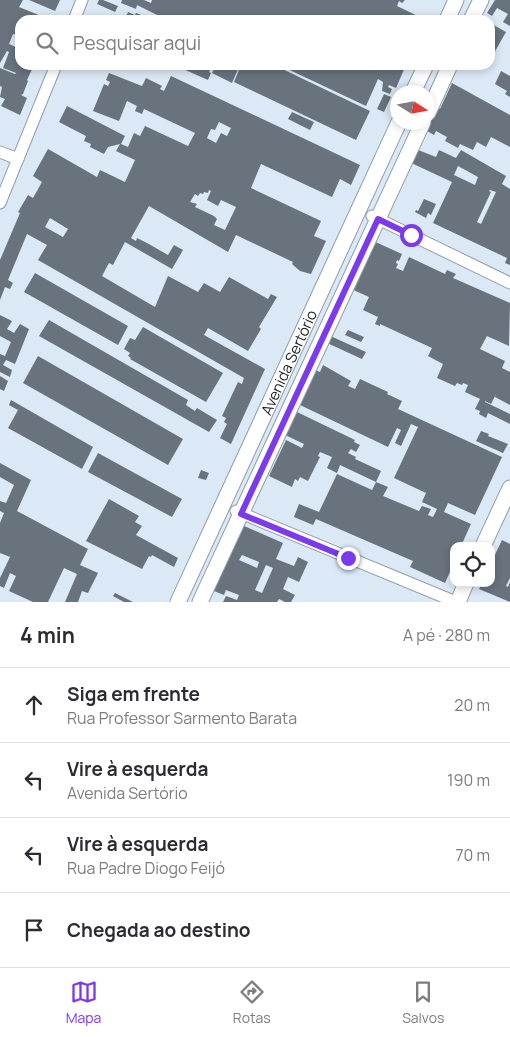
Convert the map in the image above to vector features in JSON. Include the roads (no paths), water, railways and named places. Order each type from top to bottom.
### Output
[{"type":"main road","points":[[449,15],[456,0]]},
{"type":"main road","points":[[474,15],[481,0]]},
{"type":"main road","points":[[416,85],[424,70]]},
{"type":"main road","points":[[435,98],[448,70]]},
{"type":"main road","name":"Avenida Sertório","points":[[178,602],[395,130]]},
{"type":"main road","name":"Avenida Sertório","points":[[200,602],[238,512],[375,218],[419,130]]},
{"type":"main road","points":[[486,542],[510,488]]},
{"type":"main road","points":[[457,602],[464,587]]},
{"type":"street","points":[[76,15],[82,0]]},
{"type":"street","points":[[455,15],[462,0]]},
{"type":"street","points":[[466,15],[474,0]]},
{"type":"street","points":[[0,203],[54,70]]},
{"type":"street","points":[[422,85],[430,70]]},
{"type":"street","points":[[434,85],[441,70]]},
{"type":"street","points":[[185,602],[402,130]]},
{"type":"street","points":[[413,130],[375,218],[510,283]]},
{"type":"street","points":[[0,152],[18,159]]},
{"type":"street","points":[[192,602],[238,512],[457,602]]}]
